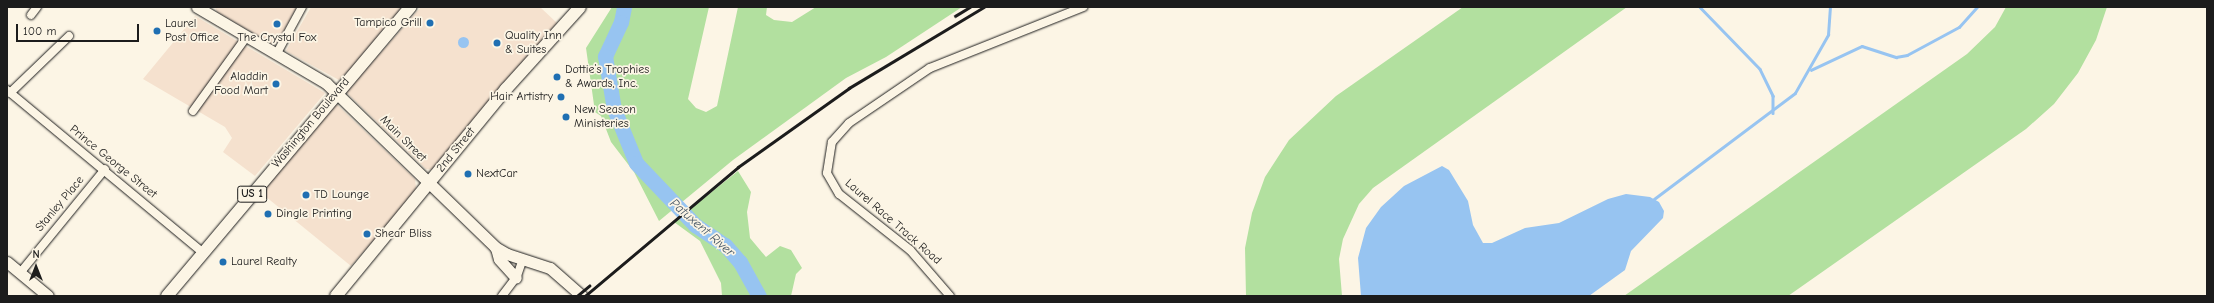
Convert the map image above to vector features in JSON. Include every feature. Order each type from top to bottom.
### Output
[{"type":"main road","name":"Washington Boulevard","points":[[167,296],[336,92],[410,7]]},
{"type":"main road","name":"2nd Street","points":[[336,296],[506,89],[577,11]]},
{"type":"street","points":[[31,14],[37,7]]},
{"type":"street","points":[[277,53],[302,7]]},
{"type":"street","name":"Laurel Race Track Road","points":[[950,296],[910,250],[839,194],[826,164],[832,142],[849,123],[930,68],[1083,7]]},
{"type":"street","name":"Main Street","points":[[203,8],[247,36],[316,75],[336,92],[496,248],[558,273],[582,296]]},
{"type":"street","points":[[9,92],[69,36]]},
{"type":"street","points":[[193,110],[247,36]]},
{"type":"street","name":"Prince George Street","points":[[9,92],[104,169],[203,253]]},
{"type":"street","name":"Stanley Place","points":[[20,273],[104,169]]},
{"type":"street","points":[[496,248],[499,259],[516,278]]},
{"type":"street","points":[[502,296],[516,278],[523,259]]},
{"type":"street","points":[[7,262],[48,296]]},
{"type":"shaded area","points":[[215,7],[297,7],[278,42],[272,44],[217,12]]},
{"type":"shaded area","points":[[311,7],[402,7],[371,49],[339,80],[286,51]]},
{"type":"shaded area","points":[[421,7],[540,7],[557,23],[434,170],[426,169],[346,92]]},
{"type":"shaded area","points":[[195,16],[325,93],[255,176],[223,152],[232,138],[225,127],[143,79]]},
{"type":"shaded area","points":[[335,103],[415,179],[416,188],[414,195],[351,266],[260,192]]},
{"type":"green space","points":[[612,7],[709,7],[688,99],[696,108],[706,112],[717,106],[738,7],[767,7],[766,15],[774,20],[792,22],[816,7],[962,7],[886,57],[846,78],[733,160],[659,221],[634,172],[611,142],[601,116],[595,112],[586,48]]},
{"type":"green space","points":[[1463,7],[1627,7],[1373,188],[1359,204],[1343,239],[1339,259],[1342,296],[1246,296],[1245,248],[1252,213],[1265,177],[1289,140],[1336,96]]},
{"type":"green space","points":[[2006,7],[2107,7],[2096,40],[2078,73],[2054,104],[2026,129],[1788,296],[1624,296],[1967,54],[1995,27]]},
{"type":"green space","points":[[738,171],[751,192],[747,212],[750,238],[766,257],[780,246],[791,250],[802,268],[796,274],[791,296],[722,296],[721,283],[700,241],[674,222]]},
{"type":"water","points":[[463,36],[467,38],[469,42],[467,46],[463,48],[459,46],[457,42],[459,38]]},
{"type":"water","points":[[1442,166],[1449,170],[1468,201],[1473,225],[1483,243],[1492,243],[1525,228],[1559,223],[1608,199],[1626,194],[1650,197],[1659,202],[1664,211],[1663,218],[1631,251],[1625,270],[1589,296],[1361,296],[1358,258],[1366,228],[1381,207],[1404,186]]},
{"type":"waterway","name":"Patuxent River","points":[[624,7],[621,22],[605,56],[614,109],[636,163],[695,225],[725,245],[740,262],[759,296]]},
{"type":"waterway","points":[[1700,7],[1760,69],[1773,96],[1773,113]]},
{"type":"waterway","points":[[1654,199],[1795,93],[1828,35],[1830,7]]},
{"type":"waterway","points":[[1811,70],[1862,46],[1896,57],[1907,55],[1959,27],[1977,7]]},
{"type":"railway","points":[[955,16],[970,7]]},
{"type":"railway","points":[[585,296],[738,167],[849,88],[984,7]]},
{"type":"railway","points":[[577,296],[589,286]]},
{"type":"place","name":"Tampico Grill","points":[[430,23]]},
{"type":"place","name":"The Crystal Fox","points":[[277,24]]},
{"type":"place","name":"Laurel Post Office","points":[[157,31]]},
{"type":"place","name":"Quality Inn & Suites","points":[[497,43]]},
{"type":"place","name":"Dottie’s Trophies & Awards, Inc.","points":[[557,77]]},
{"type":"place","name":"Aladdin Food Mart","points":[[276,84]]},
{"type":"place","name":"Hair Artistry","points":[[561,97]]},
{"type":"place","name":"New Season Ministeries","points":[[566,117]]},
{"type":"place","name":"NextCar","points":[[468,174]]},
{"type":"place","name":"TD Lounge","points":[[306,195]]},
{"type":"place","name":"Dingle Printing","points":[[268,214]]},
{"type":"place","name":"Shear Bliss","points":[[367,234]]},
{"type":"place","name":"Laurel Realty","points":[[223,262]]}]
